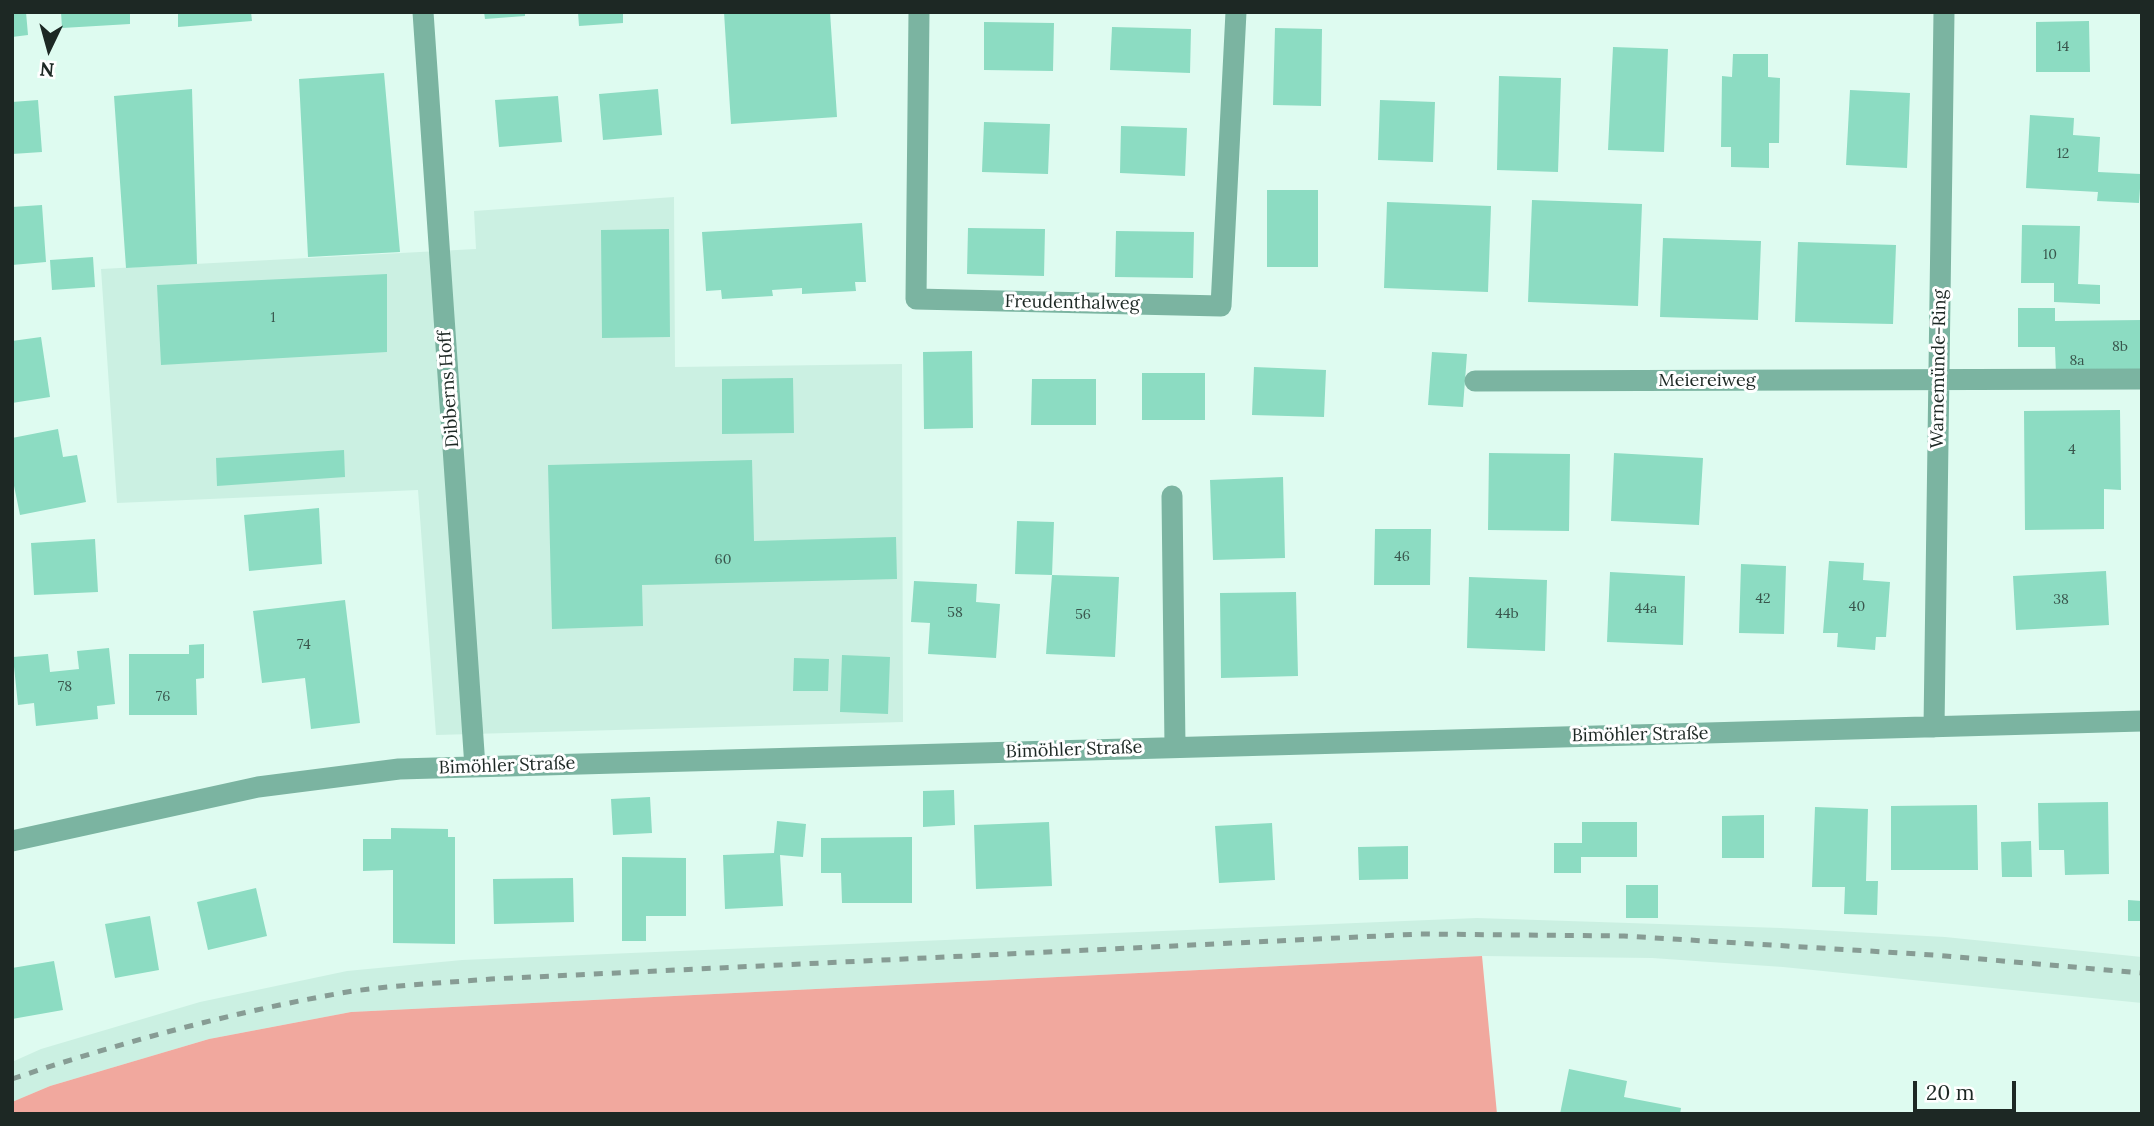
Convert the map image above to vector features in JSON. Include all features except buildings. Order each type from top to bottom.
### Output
[{"type":"street","name":"Dibberns Hoff","points":[[423,12],[475,767]]},
{"type":"street","name":"Freudenthalweg","points":[[919,12],[916,299],[1221,306],[1236,12]]},
{"type":"street","name":"Warnemünde-Ring","points":[[1934,727],[1944,12]]},
{"type":"street","name":"Meiereiweg","points":[[1475,382],[2142,379]]},
{"type":"street","points":[[1172,496],[1175,747]]},
{"type":"street","name":"Bimöhler Straße","points":[[12,841],[258,787],[399,769],[2142,721]]},
{"type":"shaded area","points":[[674,197],[675,367],[902,364],[903,722],[436,735],[418,490],[117,503],[101,269],[476,249],[474,211]]},
{"type":"shaded area","points":[[1477,918],[1781,928],[1945,937],[2142,957],[2142,1003],[1783,967],[1652,958],[1482,956],[351,1012],[209,1039],[50,1086],[12,1102],[12,1062],[41,1049],[200,1002],[347,971],[462,960]]},
{"type":"shaded area","points":[[1482,956],[1497,1114],[12,1114],[12,1102],[50,1086],[209,1039],[351,1012]]},
{"type":"railway","points":[[12,1079],[178,1029],[304,1000],[347,992],[491,979],[1420,934],[1624,936],[1934,955],[2142,973]]}]
